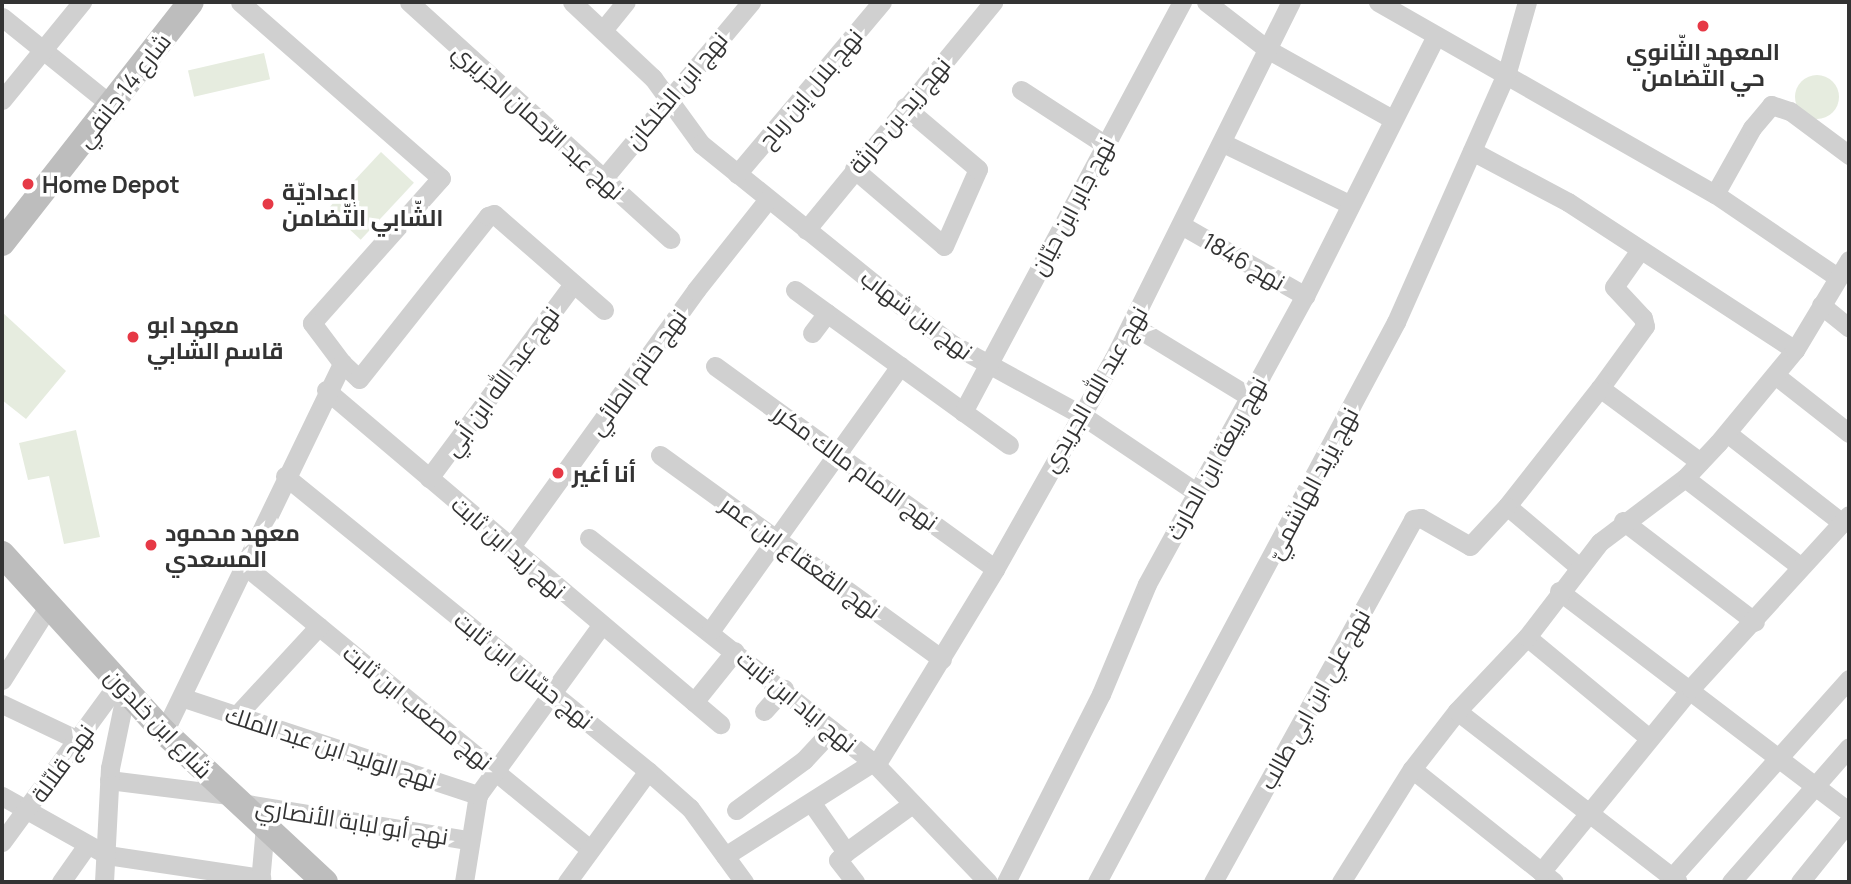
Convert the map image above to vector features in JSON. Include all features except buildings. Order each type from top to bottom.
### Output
[{"type":"street","points":[[2,100],[82,2]]},
{"type":"street","name":"شارع 14 جانفي","points":[[2,243],[191,2]]},
{"type":"street","points":[[240,2],[441,177],[312,323],[321,341],[359,379],[491,214],[604,310]]},
{"type":"street","name":"نهج عبد الرّحمان الجزيري","points":[[409,2],[670,239]]},
{"type":"street","name":"نهج ابن شهاب","points":[[572,2],[669,97],[693,136],[806,230],[952,344],[1080,414],[1196,492]]},
{"type":"street","points":[[603,30],[626,2]]},
{"type":"street","name":"نهج ابن الخلكان","points":[[603,179],[751,2]]},
{"type":"street","name":"نهج بلال إبن رباح","points":[[737,174],[882,2]]},
{"type":"street","name":"نهج زيد بن حارثة","points":[[806,230],[993,2]]},
{"type":"street","name":"نهج جابر ابن حيّان","points":[[963,412],[1182,2]]},
{"type":"street","points":[[1206,2],[1266,49],[1392,119]]},
{"type":"street","name":"نهج عبد الله الجريدي","points":[[875,763],[942,659],[995,569],[1132,325],[1291,2]]},
{"type":"street","points":[[1378,2],[1435,37],[1506,74],[1715,194],[1837,277]]},
{"type":"street","name":"نهج يزيد الهاشميّ","points":[[1097,882],[1354,407],[1506,74],[1527,2]]},
{"type":"street","points":[[2,17],[111,105]]},
{"type":"street","name":"نهج ربيعة ابن الحارث","points":[[1006,882],[1101,694],[1147,584],[1305,296],[1435,37]]},
{"type":"street","points":[[1021,90],[1104,144]]},
{"type":"street","points":[[1715,194],[1752,128],[1771,105],[1790,111],[1849,155]]},
{"type":"street","points":[[854,169],[944,246],[978,169],[905,107]]},
{"type":"street","points":[[1223,143],[1349,204]]},
{"type":"street","points":[[1472,150],[1568,202],[1795,350]]},
{"type":"street","name":"نهج حاتم الطائي","points":[[510,548],[696,290],[768,199]]},
{"type":"street","name":"نهج 1846","points":[[1183,226],[1305,296]]},
{"type":"street","points":[[1579,567],[1507,506],[1645,326],[1643,318],[1614,286],[1640,250]]},
{"type":"street","points":[[1341,882],[1412,769],[1457,711],[1527,637],[1559,591],[1623,521],[1685,478],[1727,433],[1795,350],[1849,260]]},
{"type":"street","name":"نهج عبد الله ابن أبي","points":[[429,478],[573,284]]},
{"type":"street","points":[[795,290],[1009,445]]},
{"type":"street","points":[[1821,305],[1849,328]]},
{"type":"street","points":[[811,333],[827,313]]},
{"type":"street","points":[[1132,325],[1250,397]]},
{"type":"street","points":[[164,732],[184,698],[285,476],[326,390],[342,363]]},
{"type":"street","name":"نهج الامام مالك مكرر","points":[[715,366],[839,453],[995,569]]},
{"type":"street","points":[[711,630],[900,366]]},
{"type":"street","points":[[1775,375],[1849,433]]},
{"type":"street","points":[[1600,388],[1700,462]]},
{"type":"street","name":"نهج زيد ابن ثابت","points":[[326,390],[601,626],[720,724]]},
{"type":"street","points":[[1412,769],[1548,877],[1588,814],[1649,738],[1691,688],[1755,622],[1846,519],[1727,433]]},
{"type":"street","name":"نهج القعقاع ابن عمر","points":[[660,455],[778,537],[942,659]]},
{"type":"street","name":"نهج حسّان ابن ثابت","points":[[285,476],[690,808],[744,882]]},
{"type":"street","points":[[1685,478],[1801,567]]},
{"type":"street","name":"نهج علي ابن ابي طالب","points":[[1213,882],[1416,517],[1470,546],[1507,506]]},
{"type":"street","points":[[1623,521],[1755,622]]},
{"type":"street","name":"نهج اياد ابن ثابت","points":[[589,538],[711,630],[875,763],[988,882]]},
{"type":"street","name":"شارع ابن خلدون","points":[[2,554],[164,732],[325,882]]},
{"type":"street","name":"نهج مصعب ابن ثابت","points":[[244,565],[590,849]]},
{"type":"street","points":[[1559,591],[1691,688],[1849,812]]},
{"type":"street","points":[[2,680],[48,607]]},
{"type":"street","points":[[236,716],[319,626]]},
{"type":"street","points":[[464,882],[468,840],[478,795],[601,626]]},
{"type":"street","points":[[1527,637],[1649,738]]},
{"type":"street","points":[[694,702],[735,651]]},
{"type":"street","points":[[1457,711],[1675,880],[1849,679]]},
{"type":"street","points":[[104,882],[109,780],[122,687]]},
{"type":"street","name":"نهج قلاّلة","points":[[2,842],[122,687]]},
{"type":"street","points":[[764,711],[784,689]]},
{"type":"street","name":"نهج الوليد ابن عبد الملك","points":[[184,698],[478,795]]},
{"type":"street","points":[[2,704],[80,741]]},
{"type":"street","points":[[736,810],[804,760],[832,730]]},
{"type":"street","points":[[1731,882],[1849,747]]},
{"type":"street","points":[[725,856],[875,763]]},
{"type":"street","points":[[567,882],[648,771]]},
{"type":"street","name":"نهج أبو لبابة الأنصاري","points":[[109,780],[233,798],[468,840]]},
{"type":"street","points":[[2,796],[26,812],[107,855],[260,880],[265,826]]},
{"type":"street","points":[[811,802],[846,852]]},
{"type":"street","points":[[855,882],[838,860],[912,804]]},
{"type":"street","points":[[1800,882],[1849,821]]},
{"type":"street","points":[[61,882],[88,845]]},
{"type":"shaded area","points":[[264,53],[270,79],[194,97],[188,71]]},
{"type":"shaded area","points":[[1817,75],[1832,82],[1839,97],[1832,112],[1817,119],[1802,112],[1795,97],[1802,82]]},
{"type":"shaded area","points":[[381,152],[414,183],[361,240],[328,209]]},
{"type":"shaded area","points":[[2,312],[66,371],[26,419],[2,400]]},
{"type":"shaded area","points":[[76,430],[100,537],[64,544],[49,476],[28,480],[19,443]]},
{"type":"place","name":"المعهد الثّانوي حي التّضامن","points":[[1703,26]]},
{"type":"place","name":"Home Depot","points":[[28,184]]},
{"type":"place","name":"إعداديّة الشّابي التّضامن","points":[[268,204]]},
{"type":"place","name":"معهد ابو قاسم الشابي","points":[[133,337]]},
{"type":"place","name":"أنا أغير","points":[[558,473]]},
{"type":"place","name":"معهد محمود المسعدي","points":[[151,545]]}]
